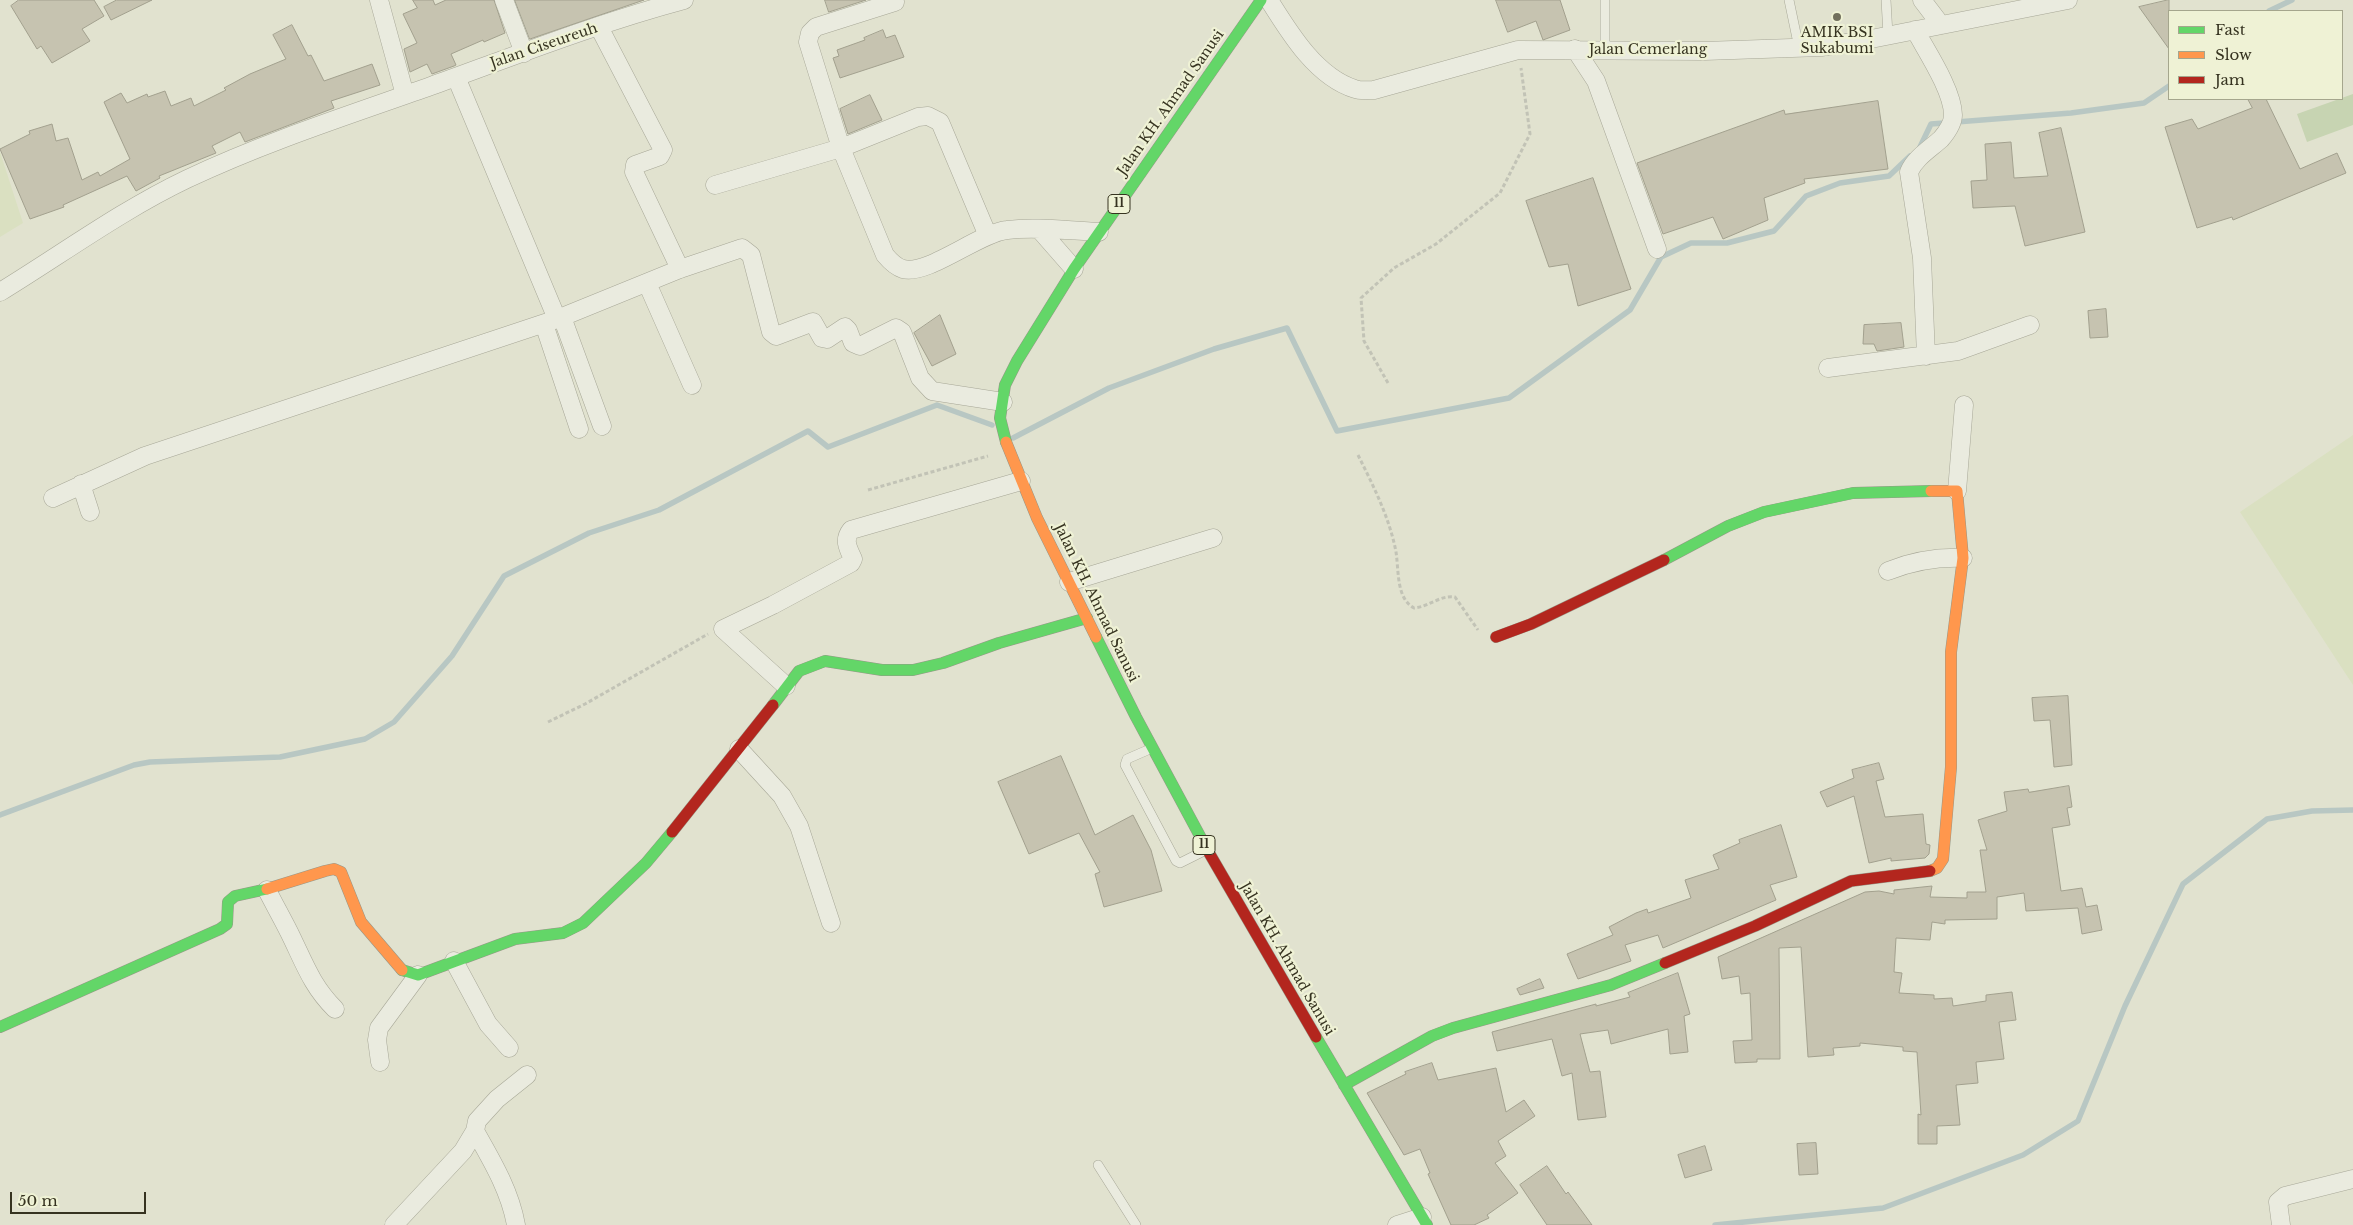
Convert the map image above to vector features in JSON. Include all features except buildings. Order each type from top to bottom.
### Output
[{"type":"main road","name":"Jalan KH. Ahmad Sanusi","points":[[1261,0],[1074,269],[1017,361],[1005,385],[1001,410],[1008,451],[1021,481],[1152,748],[1207,850],[1425,1221]]},
{"type":"main road","points":[[1344,1086],[1432,1036],[1453,1028],[1611,985],[1755,926],[1851,881],[1862,878],[1929,872],[1937,868],[1942,859],[1951,767],[1951,652],[1963,558],[1957,491],[1854,493],[1764,512],[1728,526],[1672,556],[1532,624],[1496,637]]},
{"type":"main road","points":[[0,1027],[220,929],[226,924],[228,902],[230,899],[240,895],[267,890],[324,871],[339,870],[365,930],[403,972],[418,975],[515,939],[562,932],[583,923],[646,863],[739,749],[799,671],[825,661],[882,670],[913,670],[943,663],[999,643],[1087,618]]},
{"type":"street","points":[[379,0],[405,95]]},
{"type":"street","points":[[504,0],[524,53]]},
{"type":"street","name":"Jalan Ciseureuh","points":[[0,292],[108,224],[187,179],[289,138],[405,95],[599,27],[684,0]]},
{"type":"street","name":"Jalan Cemerlang","points":[[1269,0],[1284,24],[1321,67],[1338,82],[1356,90],[1374,90],[1518,50],[1799,48],[1866,40],[2068,0]]},
{"type":"street","points":[[1922,0],[1941,25]]},
{"type":"street","points":[[895,2],[816,27],[810,33],[808,42],[841,148],[885,256],[896,266],[909,270],[919,268],[988,236],[1006,230],[1039,229],[1099,232]]},
{"type":"street","points":[[599,27],[663,150],[660,156],[636,165],[634,172],[680,269]]},
{"type":"street","points":[[1916,30],[1948,97],[1953,116],[1947,131],[1914,163],[1909,172],[1922,258],[1926,356]]},
{"type":"street","points":[[1575,49],[1596,81],[1657,250]]},
{"type":"street","points":[[456,77],[554,320],[602,426]]},
{"type":"street","points":[[715,185],[841,148],[918,117],[928,116],[940,122],[988,236]]},
{"type":"street","points":[[1039,229],[1074,269]]},
{"type":"street","points":[[53,498],[145,456],[554,320],[680,269],[742,248],[751,255],[772,332],[776,336],[813,322],[822,338],[827,340],[845,327],[853,343],[860,346],[896,328],[902,332],[920,378],[932,391],[1001,410]]},
{"type":"street","points":[[647,283],[692,385]]},
{"type":"street","points":[[554,320],[579,429]]},
{"type":"street","points":[[1828,368],[1958,351],[2030,325]]},
{"type":"street","points":[[1957,491],[1964,405]]},
{"type":"street","points":[[786,686],[723,629],[773,605],[851,563],[853,559],[846,542],[847,535],[851,530],[1021,481]]},
{"type":"street","points":[[81,484],[90,512]]},
{"type":"street","points":[[1069,582],[1213,538]]},
{"type":"street","points":[[1888,571],[1910,562],[1940,557],[1963,558]]},
{"type":"street","points":[[739,749],[782,796],[799,826],[832,922]]},
{"type":"street","points":[[267,890],[290,933],[308,975],[322,996],[335,1009]]},
{"type":"street","points":[[454,962],[488,1024],[509,1048]]},
{"type":"street","points":[[380,1062],[377,1040],[379,1028],[418,975]]},
{"type":"street","points":[[394,1225],[463,1151],[475,1132],[477,1121],[527,1075]]},
{"type":"street","points":[[475,1132],[500,1175],[516,1225]]},
{"type":"street","points":[[2280,1225],[2278,1202],[2285,1196],[2353,1179]]},
{"type":"street","points":[[1397,1225],[1425,1221]]},
{"type":"lane","points":[[1605,0],[1605,50]]},
{"type":"lane","points":[[1789,0],[1799,48]]},
{"type":"lane","points":[[1886,0],[1888,35]]},
{"type":"lane","points":[[1152,748],[1127,760],[1125,765],[1176,861],[1180,863],[1207,850]]},
{"type":"lane","points":[[1098,1165],[1136,1225]]},
{"type":"path","points":[[1388,383],[1364,341],[1361,298],[1394,268],[1436,244],[1500,193],[1530,134],[1518,50]]},
{"type":"path","points":[[868,490],[1008,451]]},
{"type":"path","points":[[1358,455],[1380,505],[1395,550],[1400,587],[1405,600],[1414,608],[1422,608],[1441,598],[1455,597],[1461,603],[1477,629],[1485,636],[1496,637]]},
{"type":"path","points":[[548,722],[585,704],[712,632],[723,629]]},
{"type":"green space","points":[[2353,94],[2353,125],[2307,142],[2297,114],[2336,100],[2343,100],[2343,98]]},
{"type":"green space","points":[[0,152],[23,223],[0,237]]},
{"type":"green space","points":[[2353,435],[2353,685],[2240,512]]},
{"type":"waterway","points":[[2271,10],[2292,0]]},
{"type":"waterway","points":[[1920,147],[1931,124],[2071,113],[2144,103],[2168,87]]},
{"type":"waterway","points":[[1013,438],[1109,388],[1214,349],[1287,328],[1337,431],[1509,398],[1630,310],[1661,257],[1691,243],[1727,243],[1774,231],[1806,196],[1840,183],[1889,176],[1910,156]]},
{"type":"waterway","points":[[0,815],[134,765],[150,762],[280,757],[365,739],[394,722],[452,656],[504,576],[589,533],[659,510],[808,431],[828,447],[937,405],[992,425]]},
{"type":"waterway","points":[[1715,1225],[1883,1208],[2023,1155],[2078,1121],[2125,1006],[2183,884],[2267,819],[2312,811],[2353,810]]},
{"type":"traffic: fast","points":[[1006,442],[1000,418],[1005,385],[1017,361],[1074,269],[1261,0]]},
{"type":"traffic: fast","points":[[1664,560],[1728,526],[1764,512],[1853,493],[1931,491]]},
{"type":"traffic: fast","points":[[773,705],[799,671],[825,661],[882,670],[913,670],[943,663],[999,643],[1087,618]]},
{"type":"traffic: fast","points":[[1096,637],[1136,717],[1208,851]]},
{"type":"traffic: fast","points":[[402,970],[418,975],[515,939],[563,933],[583,923],[646,863],[672,832]]},
{"type":"traffic: fast","points":[[0,1027],[220,929],[227,924],[228,902],[235,896],[267,889]]},
{"type":"traffic: fast","points":[[1344,1085],[1432,1036],[1453,1028],[1611,985],[1665,963]]},
{"type":"traffic: fast","points":[[1316,1037],[1427,1225]]},
{"type":"traffic: slow","points":[[1006,442],[1037,518],[1096,637]]},
{"type":"traffic: slow","points":[[1930,871],[1937,868],[1943,859],[1951,767],[1951,652],[1963,558],[1957,491],[1931,491]]},
{"type":"traffic: slow","points":[[267,889],[325,871],[334,869],[341,872],[361,922],[402,970]]},
{"type":"traffic: jam","points":[[1496,637],[1531,624],[1664,560]]},
{"type":"traffic: jam","points":[[672,832],[773,705]]},
{"type":"traffic: jam","points":[[1208,851],[1316,1037]]},
{"type":"traffic: jam","points":[[1665,963],[1755,926],[1851,881],[1930,871]]},
{"type":"place","name":"AMIK BSI Sukabumi","points":[[1837,17]]}]
